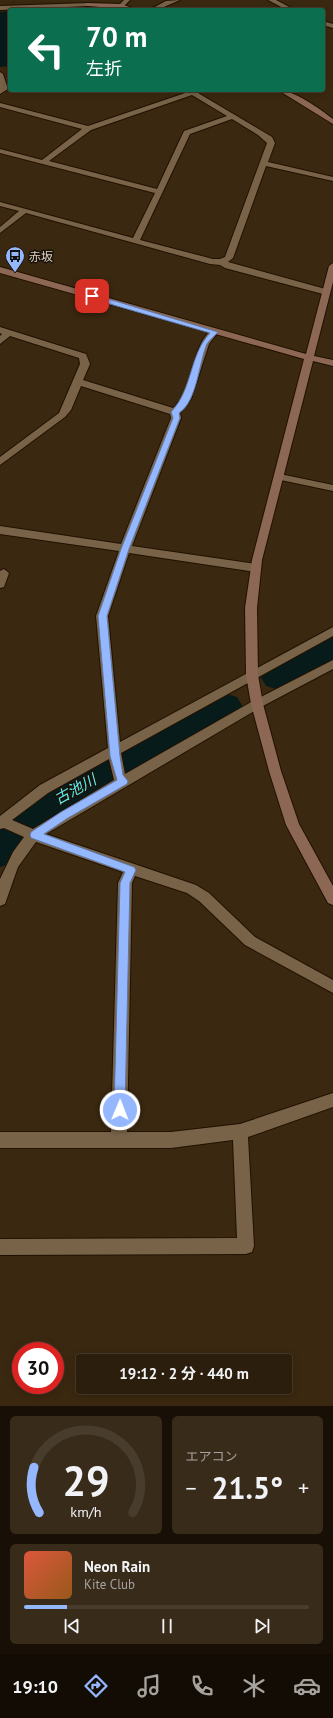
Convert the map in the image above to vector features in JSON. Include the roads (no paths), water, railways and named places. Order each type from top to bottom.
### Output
[{"type":"street","points":[[9,0],[10,8]]},
{"type":"street","points":[[121,6],[127,0]]},
{"type":"street","points":[[156,8],[168,2],[177,0]]},
{"type":"street","points":[[274,2],[290,0]]},
{"type":"street","points":[[274,2],[288,8]]},
{"type":"street","points":[[0,8],[88,4],[121,6],[128,8]]},
{"type":"street","points":[[0,92],[5,89],[2,71]]},
{"type":"street","points":[[44,162],[88,128],[196,92]]},
{"type":"street","points":[[285,92],[321,113],[333,122]]},
{"type":"street","points":[[193,93],[269,139],[271,144],[229,258],[222,262]]},
{"type":"street","points":[[0,105],[88,128]]},
{"type":"street","points":[[135,240],[139,236],[187,133],[232,117]]},
{"type":"street","points":[[0,151],[160,192]]},
{"type":"street","points":[[264,163],[333,179]]},
{"type":"street","points":[[0,204],[213,262],[222,262],[236,268],[326,292]]},
{"type":"street","points":[[0,231],[24,211]]},
{"type":"street","points":[[333,266],[256,568],[251,608],[252,675],[275,771],[293,825],[333,899]]},
{"type":"street","points":[[0,270],[214,332],[333,363]]},
{"type":"street","points":[[0,341],[4,331],[83,356],[85,364],[66,410],[62,415],[0,462]]},
{"type":"street","points":[[78,382],[175,412],[180,409],[189,391],[204,342],[214,332]]},
{"type":"street","points":[[121,779],[115,753],[102,616],[125,549],[176,418],[175,412]]},
{"type":"street","points":[[280,477],[333,488]]},
{"type":"street","points":[[0,530],[256,568]]},
{"type":"street","points":[[0,584],[4,573]]},
{"type":"street","points":[[3,823],[44,789],[115,753],[333,631]]},
{"type":"street","points":[[0,900],[3,886],[30,833],[64,815],[121,779],[333,664]]},
{"type":"street","points":[[3,823],[131,870],[192,889],[204,897],[250,941],[333,987]]},
{"type":"street","points":[[119,1140],[125,883],[131,870]]},
{"type":"street","points":[[0,1140],[171,1140],[240,1132],[333,1100]]},
{"type":"street","points":[[0,1247],[246,1246],[240,1132]]},
{"type":"waterway","name":"古池川","points":[[279,676],[333,646]]},
{"type":"waterway","name":"古池川","points":[[0,850],[20,824],[41,807],[224,707]]},
{"type":"place","name":"赤坂","points":[[15,273]]}]
